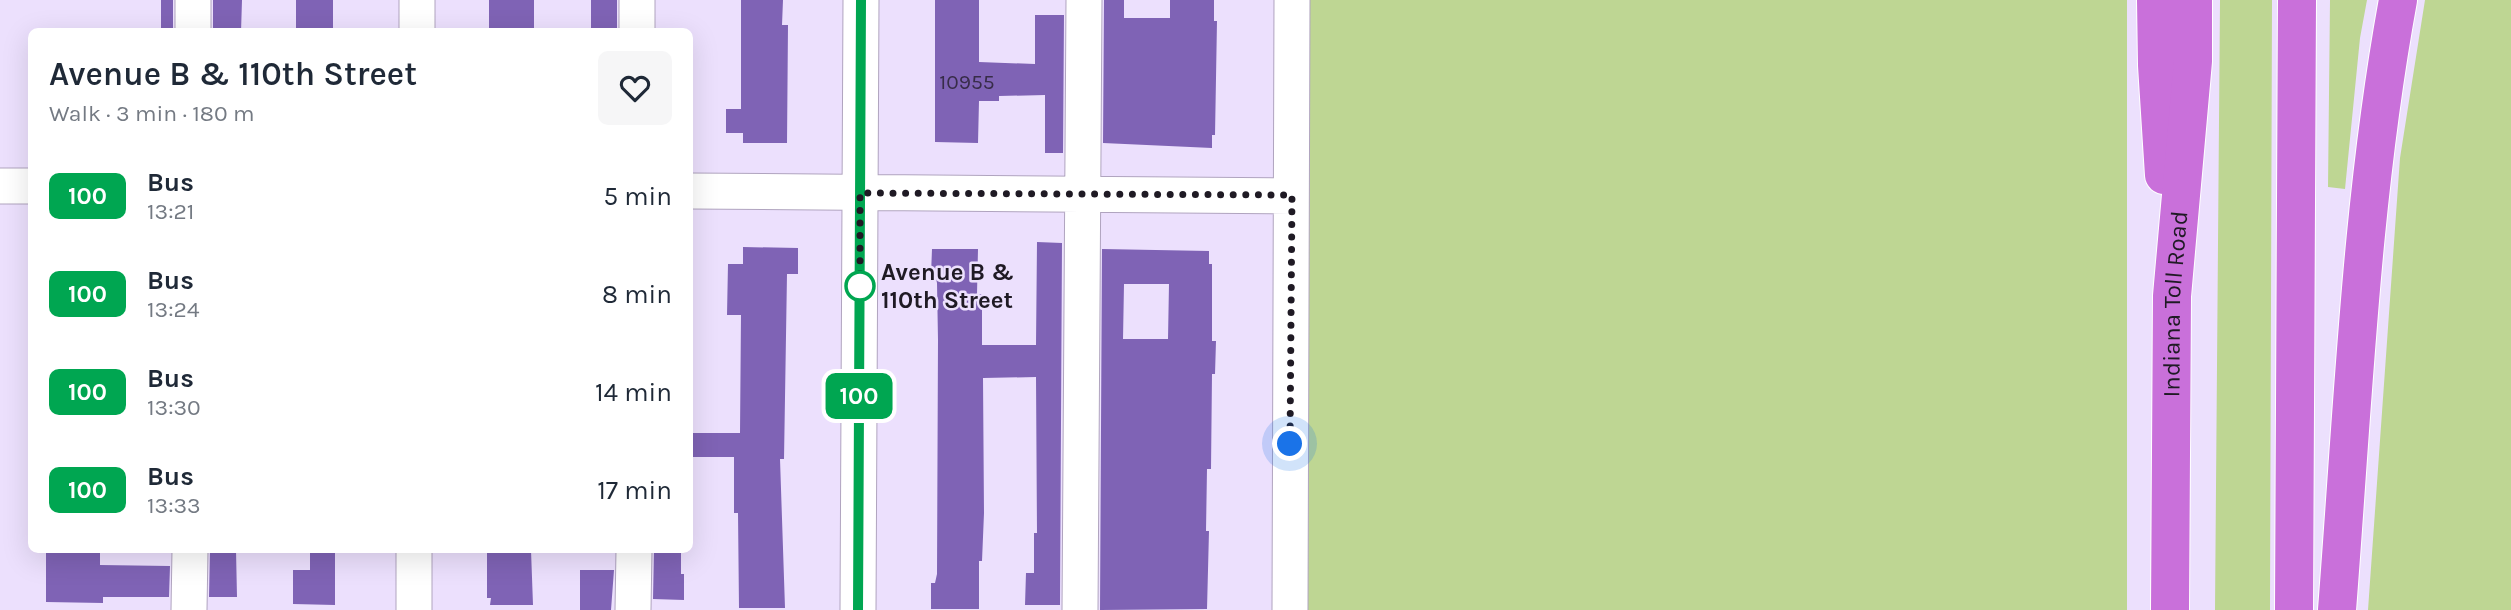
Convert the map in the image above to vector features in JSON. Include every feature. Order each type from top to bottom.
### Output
[{"type":"highway","points":[[2155,0],[2172,296]]},
{"type":"highway","name":"Indiana Toll Road","points":[[2170,610],[2172,296],[2193,61],[2193,0]]},
{"type":"highway","points":[[2294,610],[2297,0]]},
{"type":"highway","points":[[2337,610],[2361,281],[2385,71],[2398,0]]},
{"type":"street","points":[[193,0],[193,28]]},
{"type":"street","points":[[417,0],[417,28]]},
{"type":"street","points":[[637,28],[638,0]]},
{"type":"street","points":[[858,610],[861,0]]},
{"type":"street","points":[[1080,610],[1084,0]]},
{"type":"street","points":[[1290,610],[1292,0]]},
{"type":"street","points":[[0,186],[28,186]]},
{"type":"street","points":[[693,191],[1292,195]]},
{"type":"street","points":[[189,610],[190,553]]},
{"type":"street","points":[[414,553],[414,610]]},
{"type":"street","points":[[634,553],[634,610]]},
{"type":"green space","points":[[1310,0],[2127,0],[2127,610],[1308,610]]},
{"type":"green space","points":[[2220,0],[2272,0],[2270,610],[2215,610]]},
{"type":"green space","points":[[2330,0],[2367,0],[2360,38],[2345,189],[2328,187]]},
{"type":"green space","points":[[2425,0],[2511,0],[2511,610],[2368,610],[2400,158]]},
{"type":"building","points":[[161,0],[173,0],[173,28],[161,28]]},
{"type":"building","points":[[213,0],[242,0],[241,28],[213,28]]},
{"type":"building","points":[[296,0],[333,0],[333,28],[296,28]]},
{"type":"building","points":[[489,0],[534,0],[534,28],[489,28]]},
{"type":"building","points":[[591,0],[617,0],[617,28],[591,28]]},
{"type":"building","points":[[741,0],[783,0],[782,25],[788,25],[787,143],[743,143],[743,133],[726,133],[726,109],[741,109]]},
{"type":"building","points":[[935,0],[979,0],[979,62],[1035,64],[1035,15],[1064,15],[1063,153],[1045,153],[1045,95],[999,96],[999,101],[979,101],[978,143],[935,142]]},
{"type":"building","points":[[1104,0],[1124,0],[1124,18],[1170,18],[1170,0],[1214,0],[1214,21],[1217,21],[1215,135],[1212,135],[1212,148],[1103,143]]},
{"type":"building","points":[[1037,242],[1062,243],[1060,605],[1025,605],[1026,573],[1034,573],[1034,533],[1037,533],[1036,377],[983,378],[984,513],[982,561],[979,561],[979,609],[931,609],[931,583],[935,583],[937,574],[938,340],[937,283],[935,275],[931,275],[932,249],[978,249],[977,294],[982,294],[982,345],[1036,345]]},
{"type":"building","points":[[743,247],[798,248],[798,274],[787,274],[784,459],[780,459],[785,608],[739,608],[738,513],[734,513],[734,457],[693,457],[693,433],[740,433],[741,315],[727,315],[728,264],[743,264]]},
{"type":"building","points":[[1102,249],[1209,251],[1209,264],[1212,264],[1212,341],[1216,341],[1215,374],[1212,374],[1211,469],[1207,469],[1207,609],[1100,610]],"holes":[[[1124,284],[1169,284],[1168,339],[1123,339]]]},
{"type":"building","points":[[46,553],[100,553],[100,565],[170,566],[169,597],[103,597],[103,603],[46,602]]},
{"type":"building","points":[[210,553],[236,553],[237,597],[209,597]]},
{"type":"building","points":[[310,553],[335,553],[335,605],[293,604],[293,570],[310,570]]},
{"type":"building","points":[[487,553],[531,553],[533,605],[490,605],[491,598],[487,598]]},
{"type":"building","points":[[654,553],[681,553],[684,600],[653,599]]},
{"type":"building","points":[[580,570],[614,570],[611,610],[580,610]]},
{"type":"bus line","name":"100","points":[[858,610],[861,0]]},
{"type":"place","name":"Avenue B & 110th Street","points":[[860,286]]},
{"type":"route","points":[[860,286],[860,193],[1292,195],[1290,444]]}]
